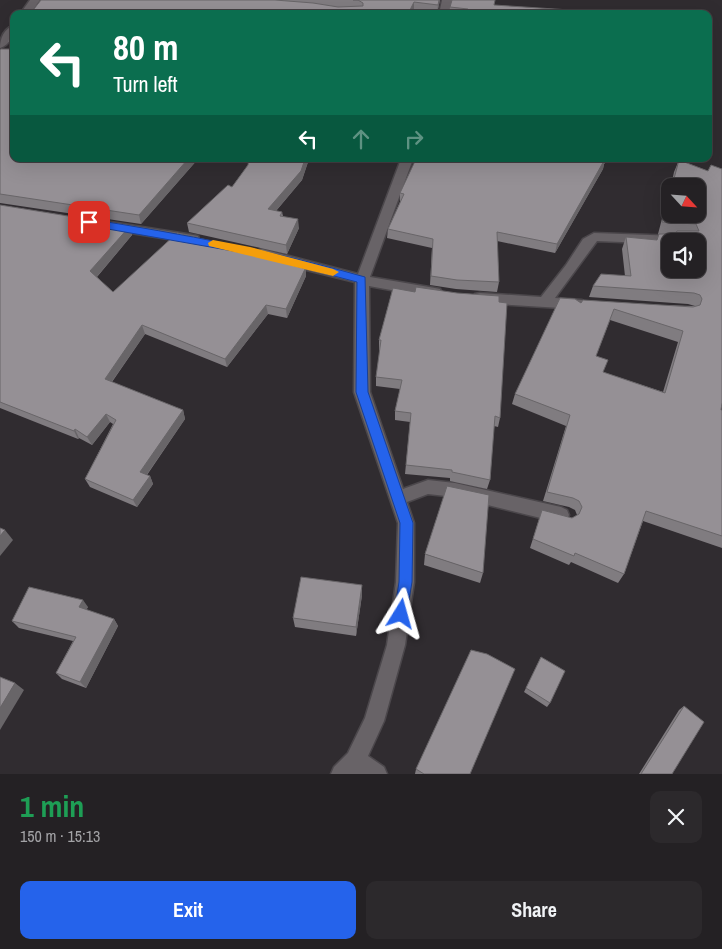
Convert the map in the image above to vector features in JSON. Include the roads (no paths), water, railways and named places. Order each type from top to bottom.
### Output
[{"type":"street","points":[[27,10],[35,0]]},
{"type":"street","points":[[2,50],[10,35]]},
{"type":"street","points":[[340,774],[355,760],[374,721],[396,645],[406,582],[406,523],[362,392],[362,280],[406,162]]},
{"type":"street","points":[[94,223],[205,242]]},
{"type":"street","points":[[544,302],[572,268],[588,242],[594,237],[661,239]]},
{"type":"street","points":[[250,250],[388,286],[447,295]]},
{"type":"street","points":[[466,297],[592,305]]},
{"type":"street","points":[[398,498],[428,487],[454,490],[568,517]]},
{"type":"street","points":[[355,760],[377,774]]}]
